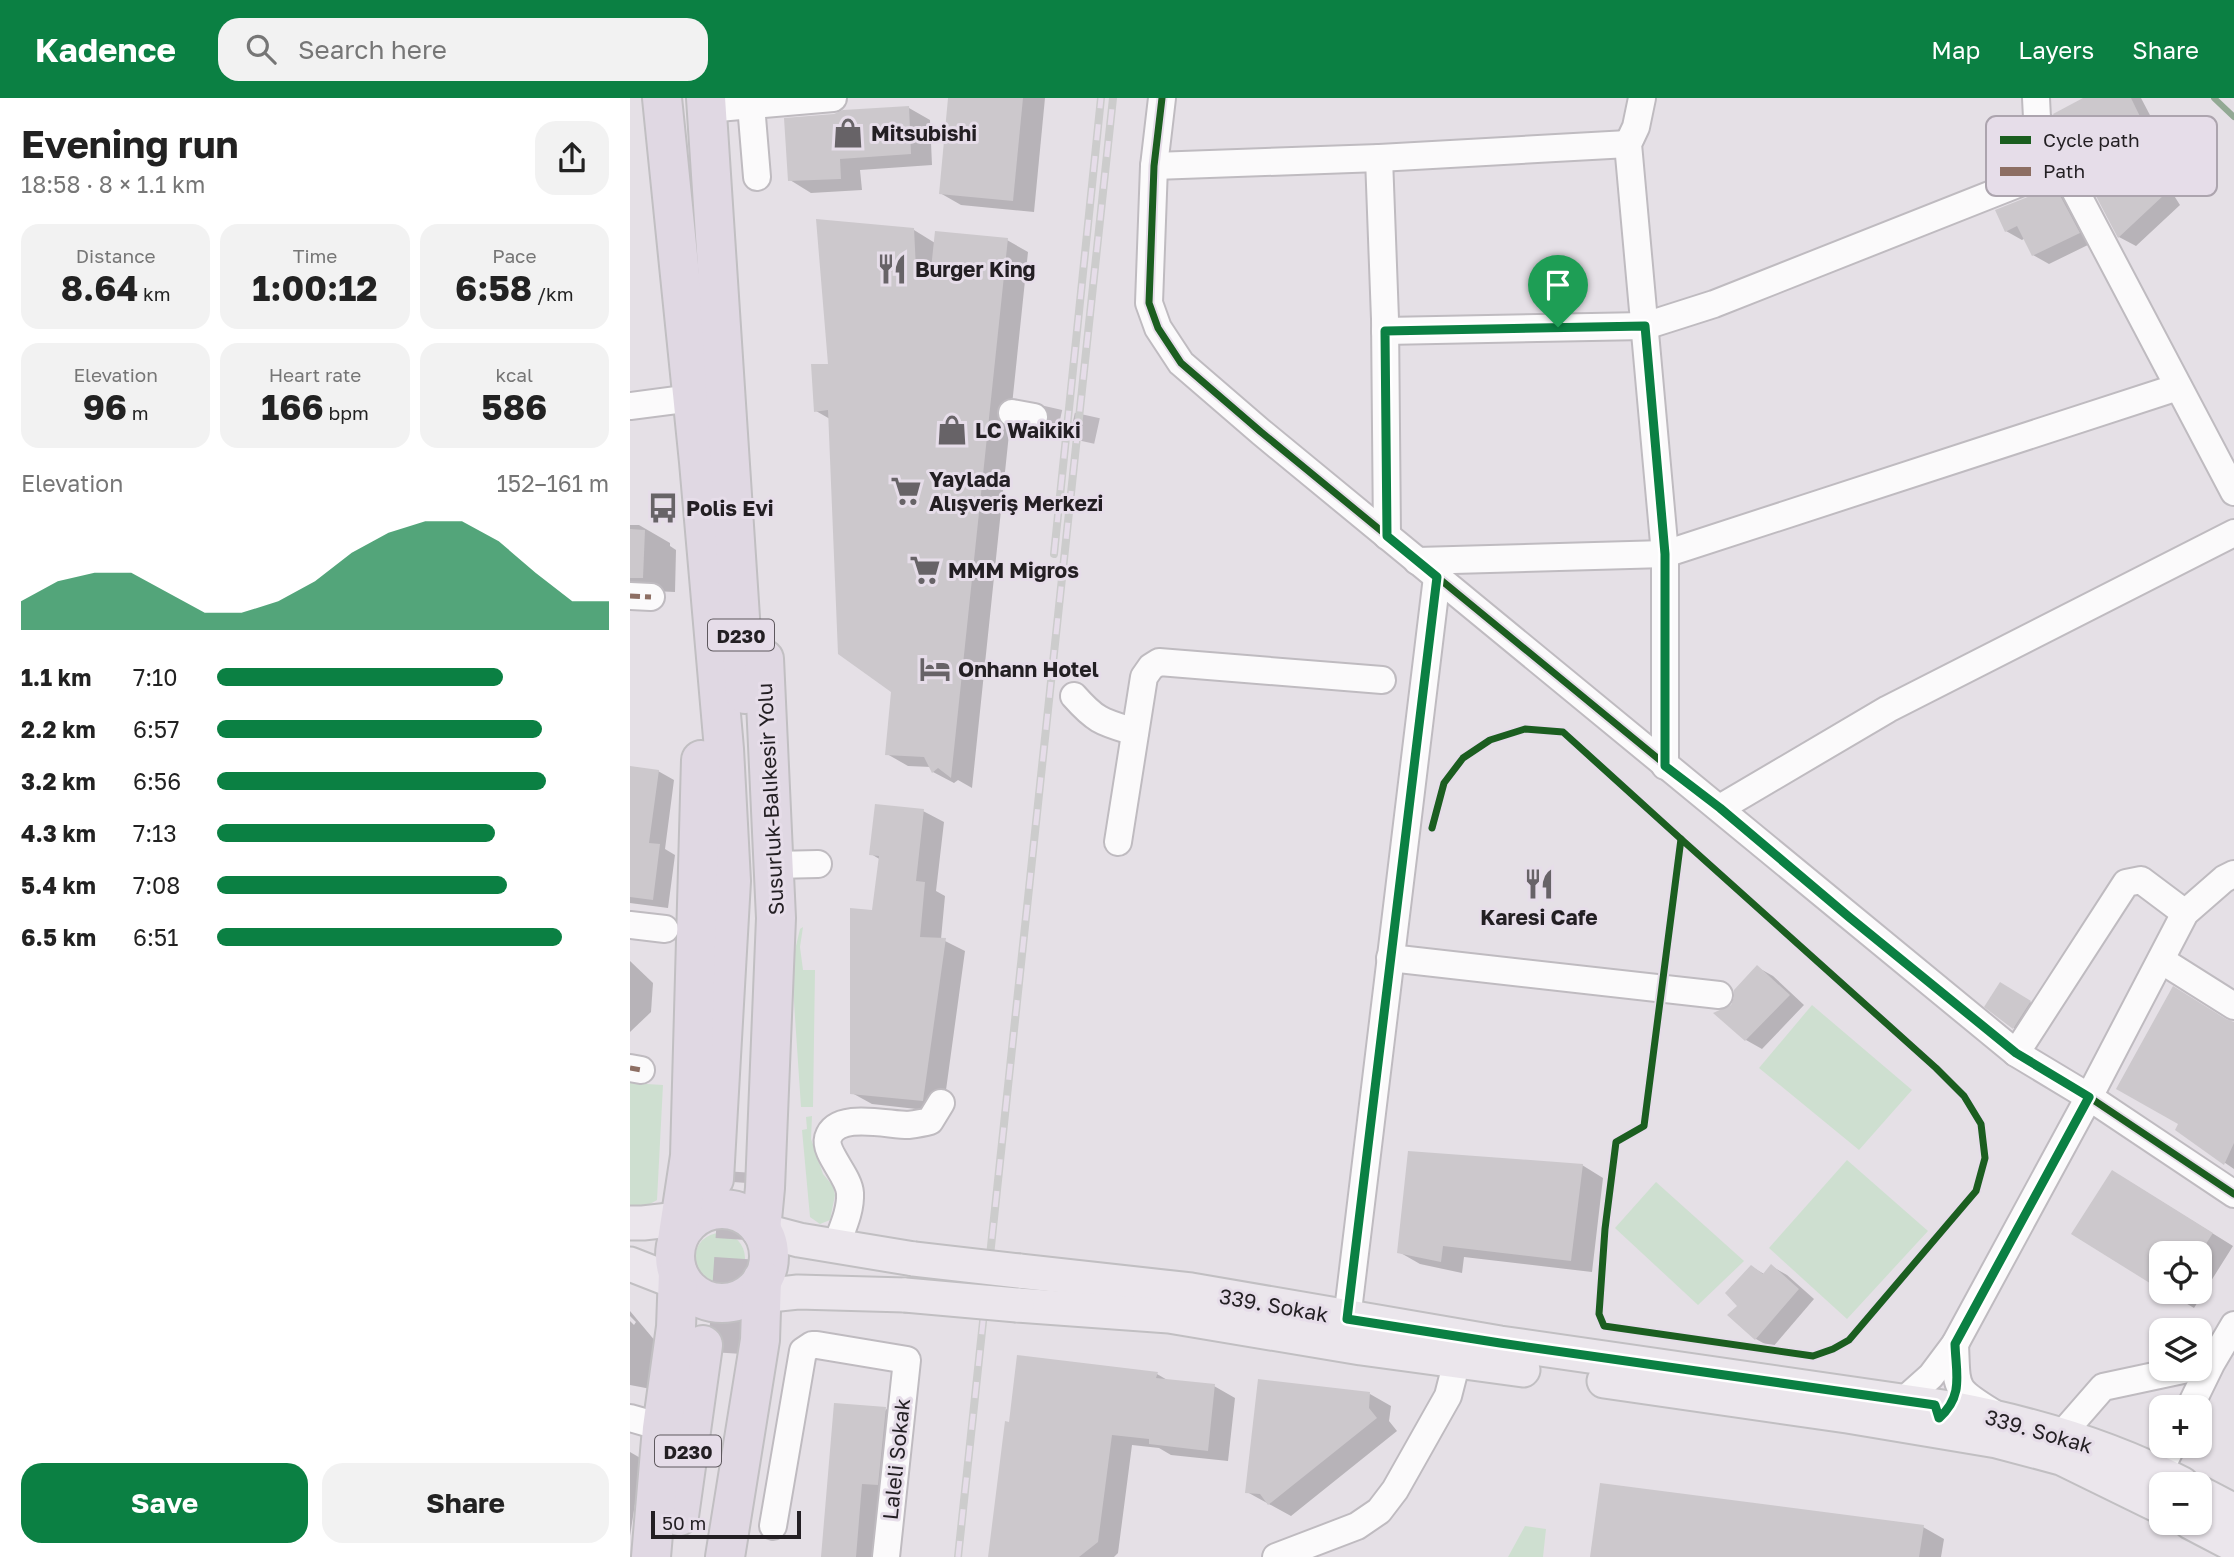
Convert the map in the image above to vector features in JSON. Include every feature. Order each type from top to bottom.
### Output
[{"type":"highway","name":"Susurluk-Balıkesir Yolu","points":[[662,98],[724,749],[731,881],[727,1175],[754,870],[749,743],[707,104]]},
{"type":"highway","name":"Susurluk-Balıkesir Yolu","points":[[720,287],[733,359],[762,631],[774,865],[776,918],[761,1230]]},
{"type":"highway","name":"Susurluk-Balıkesir Yolu","points":[[651,1557],[662,1428],[676,1327],[690,1156],[702,774],[692,398]]},
{"type":"highway","points":[[725,1557],[760,1340],[756,1291],[767,1268],[769,1255],[761,1230],[751,1219],[738,1212],[717,1210],[683,1253],[698,1297],[712,1302],[728,1303],[756,1291]]},
{"type":"highway","name":"D230","points":[[673,1557],[715,1349],[698,1557]]},
{"type":"main road","points":[[630,1223],[643,1223],[683,1253]]},
{"type":"main road","name":"339. Sokak","points":[[761,1230],[799,1240],[914,1259],[1191,1290],[1347,1319],[2000,1417],[2062,1434],[2149,1474]]},
{"type":"main road","points":[[630,1264],[683,1253]]},
{"type":"main road","name":"339. Sokak","points":[[756,1291],[905,1295],[1169,1316],[1361,1348],[1847,1416],[1936,1407],[1997,1441],[2149,1478]]},
{"type":"main road","points":[[2212,1499],[2234,1511]]},
{"type":"main road","points":[[2212,1534],[2234,1545]]},
{"type":"street","points":[[707,104],[751,105],[833,98]]},
{"type":"street","points":[[1161,98],[1154,166],[1149,303],[1158,328],[1181,363],[1665,766],[1720,808],[2016,1053],[2089,1097],[2234,1195]]},
{"type":"street","points":[[1642,98],[1636,127],[1629,144],[1665,554],[1665,766]]},
{"type":"street","points":[[2036,98],[2037,116]]},
{"type":"street","points":[[751,105],[757,177]]},
{"type":"street","points":[[1154,166],[1379,158],[1629,144]]},
{"type":"street","points":[[1379,158],[1385,331],[1387,536]]},
{"type":"street","points":[[1385,331],[1645,326],[1714,304],[1987,196]]},
{"type":"street","points":[[2079,196],[2234,492]]},
{"type":"street","points":[[1427,569],[1665,554],[2178,387]]},
{"type":"street","points":[[630,405],[692,398]]},
{"type":"street","points":[[1720,808],[1888,709],[2234,533]]},
{"type":"street","points":[[1347,1319],[1390,958],[1427,569]]},
{"type":"street","points":[[1118,842],[1144,677],[1151,667],[1160,662],[1382,680]]},
{"type":"street","points":[[1074,696],[1090,714],[1101,721],[1135,732]]},
{"type":"street","points":[[774,865],[818,864]]},
{"type":"street","points":[[1936,1407],[1955,1344],[2185,913],[2224,879],[2234,874]]},
{"type":"street","points":[[2016,1053],[2126,883],[2141,880],[2185,913]]},
{"type":"street","points":[[630,925],[664,929]]},
{"type":"street","points":[[1390,958],[1719,995]]},
{"type":"street","points":[[2161,960],[2234,1006]]},
{"type":"street","points":[[836,1245],[846,1217],[850,1192],[827,1144],[829,1135],[837,1126],[846,1122],[919,1124],[930,1121],[941,1103]]},
{"type":"street","points":[[2212,1353],[2234,1325]]},
{"type":"street","name":"Laleli Sokak","points":[[773,1526],[803,1351],[817,1345],[907,1360],[886,1557]]},
{"type":"street","points":[[1276,1557],[1356,1526],[1379,1511],[1395,1490],[1448,1396],[1457,1361]]},
{"type":"street","points":[[2062,1434],[2103,1387],[2149,1378]]},
{"type":"green space","points":[[803,927],[800,947],[803,970],[815,970],[813,1107],[801,1107],[791,957]]},
{"type":"green space","points":[[1812,1005],[1912,1090],[1859,1150],[1759,1068]]},
{"type":"green space","points":[[630,1083],[663,1085],[657,1200],[641,1209],[630,1207]]},
{"type":"green space","points":[[812,1116],[811,1139],[823,1174],[833,1186],[835,1195],[830,1220],[820,1224],[810,1217],[802,1130],[807,1129],[806,1117]]},
{"type":"green space","points":[[1847,1160],[1928,1231],[1847,1319],[1769,1248]]},
{"type":"green space","points":[[1656,1182],[1744,1261],[1698,1305],[1615,1228]]},
{"type":"green space","points":[[720,1233],[737,1241],[745,1258],[737,1275],[720,1283],[703,1275],[695,1258],[703,1241]]},
{"type":"green space","points":[[1525,1526],[1546,1529],[1543,1557],[1508,1557]]},
{"type":"building","points":[[948,98],[1023,98],[1013,201],[939,194]]},
{"type":"building","points":[[2083,98],[2131,98],[2140,116],[2054,116],[2053,114]]},
{"type":"building","points":[[909,106],[911,154],[840,159],[841,179],[788,181],[784,118],[834,114],[843,110]]},
{"type":"building","points":[[2030,196],[2060,196],[2080,233],[2032,256],[2017,226],[2005,232],[1995,210]]},
{"type":"building","points":[[2096,196],[2163,196],[2118,238]]},
{"type":"building","name":"Yaylada Alışveriş Merkezi","points":[[816,219],[914,228],[916,269],[931,269],[935,231],[1008,238],[951,778],[938,768],[932,773],[924,757],[885,755],[891,692],[838,654],[828,410],[814,412],[811,364],[828,364]]},
{"type":"building","points":[[630,529],[645,530],[643,578],[630,578]]},
{"type":"building","points":[[630,766],[659,770],[649,843],[660,844],[653,900],[630,897]]},
{"type":"building","points":[[875,804],[924,809],[916,881],[925,882],[920,937],[946,938],[923,1101],[850,1094],[850,908],[872,910],[879,856],[869,855]]},
{"type":"building","points":[[1757,965],[1790,995],[1745,1041],[1713,1013],[1731,1005],[1734,990]]},
{"type":"building","points":[[2000,982],[2031,1001],[2013,1029],[1984,1007]]},
{"type":"building","points":[[2173,986],[2234,1022],[2234,1143],[2224,1165],[2175,1130],[2178,1124],[2116,1089]]},
{"type":"building","points":[[1408,1151],[1583,1164],[1571,1261],[1443,1246],[1441,1262],[1397,1253]]},
{"type":"building","points":[[2112,1170],[2213,1233],[2208,1241],[2149,1241],[2149,1283],[2071,1234]]},
{"type":"building","points":[[1771,1264],[1799,1289],[1755,1340],[1727,1315],[1737,1306],[1725,1293],[1751,1265],[1763,1274]]},
{"type":"building","points":[[1017,1355],[1158,1372],[1156,1378],[1215,1384],[1208,1451],[1149,1444],[1149,1439],[1112,1435],[1098,1542],[1079,1557],[988,1557],[1005,1421],[1009,1422]]},
{"type":"building","points":[[1258,1379],[1370,1392],[1369,1408],[1377,1418],[1268,1505],[1260,1494],[1245,1493]]},
{"type":"building","points":[[834,1403],[886,1407],[878,1485],[862,1484],[856,1557],[821,1557]]},
{"type":"building","points":[[1600,1483],[1924,1525],[1919,1557],[1590,1557]]},
{"type":"waterway","points":[[2214,98],[2234,117]]},
{"type":"tunnel","points":[[1034,417],[1097,431]]},
{"type":"tunnel","points":[[727,1353],[739,1172]]},
{"type":"railway","points":[[1054,554],[1101,98]]},
{"type":"railway","points":[[958,1557],[1113,98]]},
{"type":"marked path","points":[[630,596],[651,597]]},
{"type":"marked path","points":[[630,1068],[641,1070]]},
{"type":"cycle path","points":[[1162,98],[1154,166],[1149,303],[1158,328],[1181,363],[1261,432],[2016,1053],[2089,1097],[2234,1194]]},
{"type":"cycle path","points":[[1432,828],[1444,783],[1463,758],[1490,740],[1525,729],[1563,732],[1681,839]]},
{"type":"cycle path","points":[[1681,839],[1936,1068],[1964,1096],[1981,1124],[1985,1158],[1976,1191],[1849,1340],[1813,1356],[1604,1326],[1599,1314],[1605,1229],[1616,1142],[1644,1126],[1681,839]]},
{"type":"place","name":"Mitsubishi","points":[[848,133]]},
{"type":"place","name":"Burger King","points":[[892,269]]},
{"type":"place","name":"LC Waikiki","points":[[952,430]]},
{"type":"place","name":"Yaylada Alışveriş Merkezi","points":[[906,491]]},
{"type":"place","name":"Polis Evi","points":[[663,508]]},
{"type":"place","name":"MMM Migros","points":[[925,570]]},
{"type":"place","name":"Onhann Hotel","points":[[935,669]]},
{"type":"place","name":"Karesi Cafe","points":[[1539,884]]},
{"type":"route","points":[[1645,326],[1665,554],[1665,766],[1720,808],[2016,1053],[2089,1097],[1955,1344],[1958,1386],[1950,1408],[1939,1418],[1935,1405],[1347,1319],[1437,577],[1387,536],[1385,331],[1558,327],[1645,326]]}]
